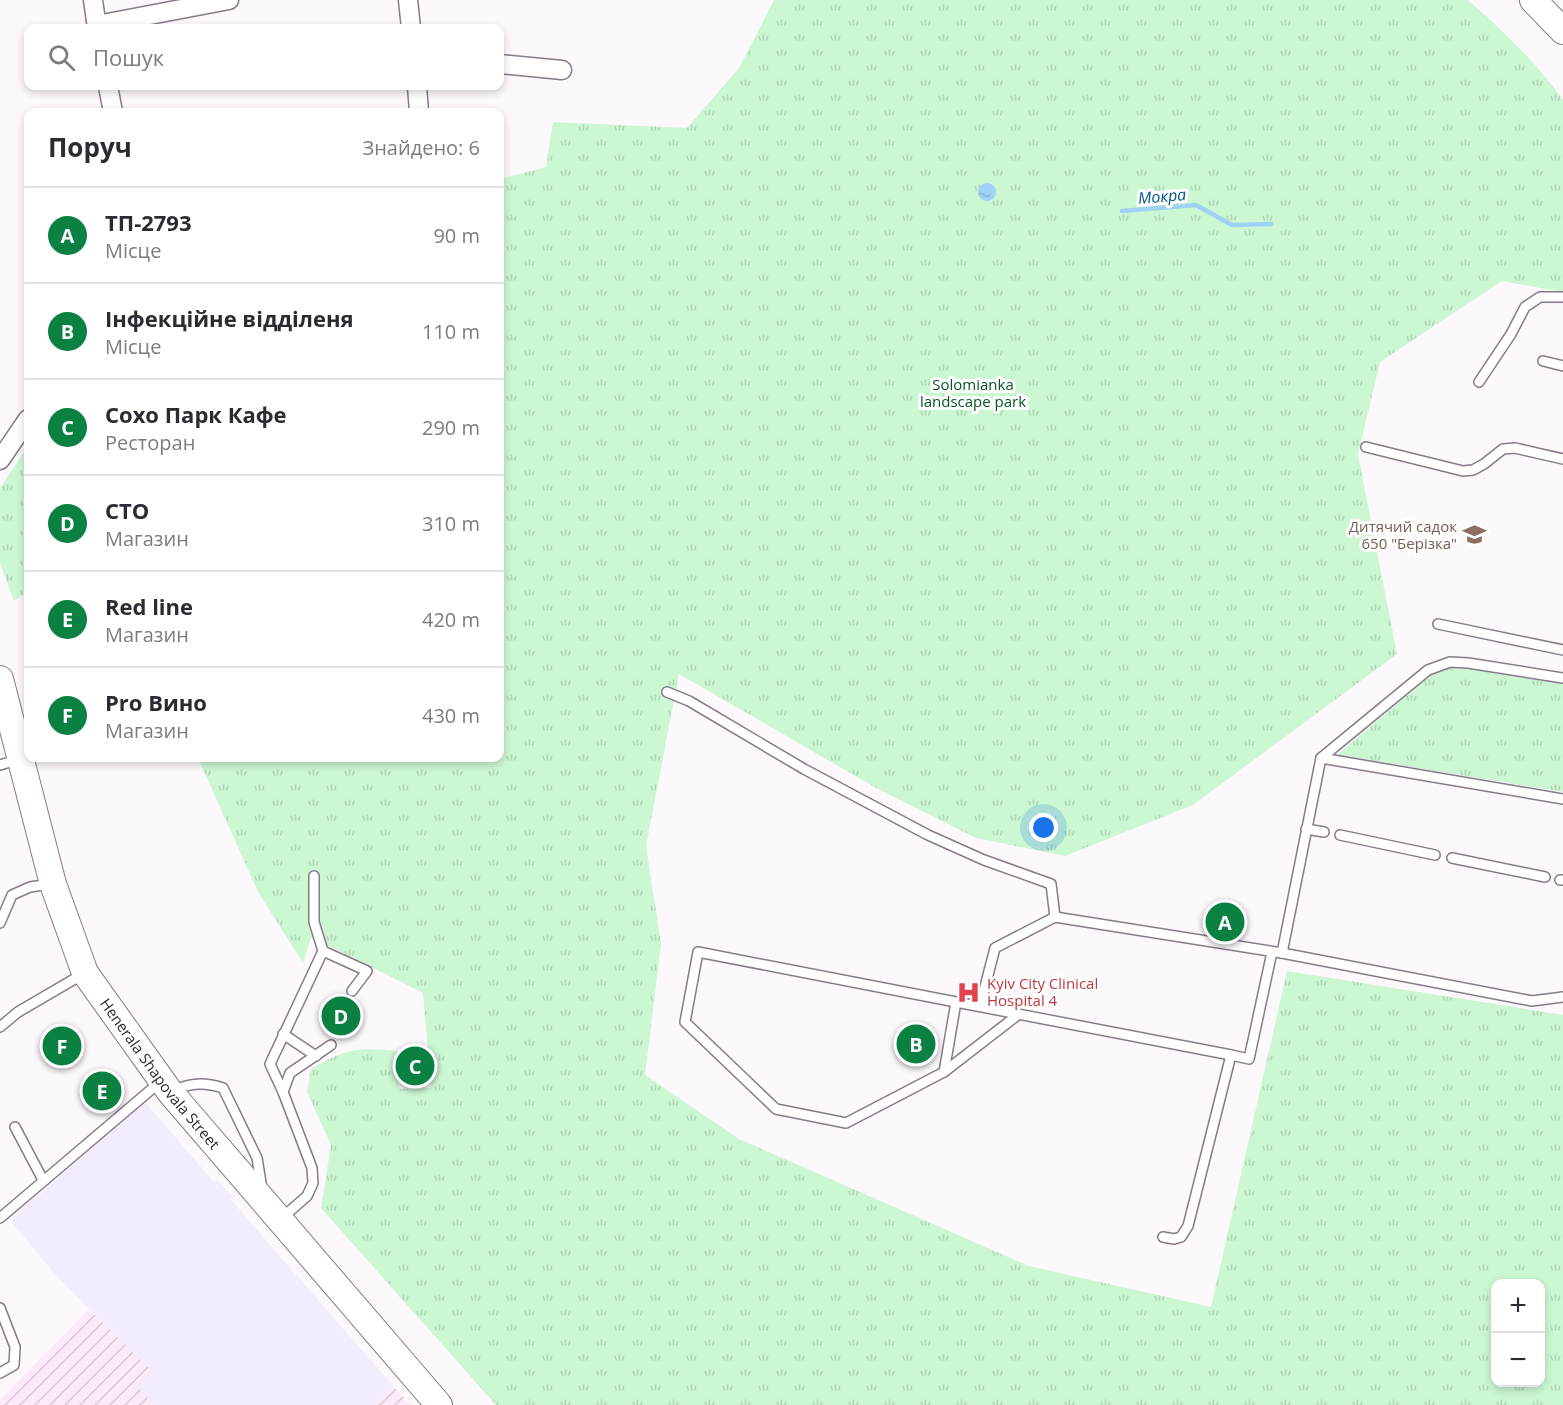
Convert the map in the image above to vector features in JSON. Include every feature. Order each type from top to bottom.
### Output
[{"type":"street","points":[[93,0],[97,24]]},
{"type":"street","points":[[112,24],[229,0]]},
{"type":"street","points":[[408,0],[411,24]]},
{"type":"street","points":[[1533,0],[1563,32]]},
{"type":"street","points":[[504,64],[562,70]]},
{"type":"street","points":[[109,90],[112,108]]},
{"type":"street","points":[[417,90],[419,108]]},
{"type":"street","points":[[0,460],[24,425]]},
{"type":"street","name":"Henerala Shapovala Street","points":[[0,679],[10,762],[85,973],[165,1086],[439,1405]]},
{"type":"lane","points":[[1479,382],[1511,334],[1525,307],[1540,297],[1563,297]]},
{"type":"lane","points":[[1543,361],[1563,366]]},
{"type":"lane","points":[[1366,447],[1463,471],[1473,470],[1484,464],[1503,449],[1515,448],[1563,459]]},
{"type":"lane","points":[[1438,624],[1563,650]]},
{"type":"lane","points":[[1019,1014],[944,1072],[846,1123],[776,1108],[685,1022],[698,952],[980,1006],[1249,1059],[1277,953],[1321,758],[1428,670],[1450,662],[1563,678]]},
{"type":"lane","points":[[667,692],[689,701],[804,769],[928,835],[984,860],[1051,884],[1055,917]]},
{"type":"lane","points":[[1321,758],[1563,799]]},
{"type":"lane","points":[[1306,829],[1324,832]]},
{"type":"lane","points":[[1340,835],[1435,855]]},
{"type":"lane","points":[[1452,858],[1545,877]]},
{"type":"lane","points":[[0,1218],[43,1179],[165,1086],[208,1083],[223,1089],[257,1158],[272,1211],[307,1197],[313,1183],[312,1168],[283,1092],[270,1065],[323,951],[314,922],[314,876]]},
{"type":"lane","points":[[0,923],[12,895],[30,887],[52,884]]},
{"type":"lane","points":[[980,1006],[995,948],[1055,917],[1277,953],[1532,1001],[1563,996]]},
{"type":"lane","points":[[323,951],[367,971],[352,991]]},
{"type":"lane","points":[[0,1027],[18,1012],[85,973]]},
{"type":"lane","points":[[944,1072],[956,1002]]},
{"type":"lane","points":[[283,1034],[316,1056]]},
{"type":"lane","points":[[283,1092],[290,1073],[331,1045]]},
{"type":"lane","points":[[1163,1237],[1174,1239],[1181,1237],[1188,1226],[1231,1055]]},
{"type":"lane","points":[[15,1127],[43,1179]]},
{"type":"lane","points":[[0,1308],[15,1347],[14,1365],[0,1373]]},
{"type":"shaded area","points":[[145,1102],[214,1182],[217,1180],[233,1197],[231,1200],[394,1387],[375,1405],[154,1405],[137,1386],[152,1372],[55,1274],[10,1220]]},
{"type":"shaded area","points":[[89,1309],[153,1372],[137,1386],[154,1405],[0,1405],[0,1400]]},
{"type":"shaded area","points":[[394,1387],[411,1405],[375,1405]]},
{"type":"green space","name":"Solomianka landscape park","points":[[774,0],[1468,0],[1494,23],[1542,73],[1563,100],[1563,292],[1502,281],[1380,362],[1358,454],[1397,654],[1193,805],[1065,856],[976,838],[878,789],[679,674],[646,846],[661,944],[645,1075],[739,1139],[1029,1266],[1211,1307],[1287,971],[1563,1015],[1563,1405],[496,1405],[321,1208],[331,1145],[307,1092],[311,1069],[343,1053],[361,1049],[397,1051],[399,1089],[431,1088],[423,993],[311,937],[303,963],[258,892],[200,762],[504,762],[504,178],[546,167],[553,122],[687,128],[739,68]]},
{"type":"green space","points":[[24,452],[24,594],[14,601],[0,563],[0,488]]},
{"type":"green space","points":[[1451,668],[1471,669],[1563,684],[1563,792],[1337,755],[1431,675]]},
{"type":"water","points":[[987,183],[993,186],[996,192],[993,198],[987,201],[981,198],[978,192],[981,186]]},
{"type":"waterway","name":"Мокра","points":[[1122,211],[1196,205],[1232,225],[1271,224]]},
{"type":"place","name":"Дитячий садок 650 \"Берізка\"","points":[[1475,535]]},
{"type":"place","name":"ТП-2793","points":[[1225,922]]},
{"type":"place","name":"Kyiv City Clinical Hospital 4","points":[[969,992]]},
{"type":"place","name":"СТО","points":[[341,1016]]},
{"type":"place","name":"Інфекційне відділеня","points":[[916,1044]]},
{"type":"place","name":"Pro Вино","points":[[62,1046]]},
{"type":"place","name":"Сохо Парк Кафе","points":[[415,1066]]},
{"type":"place","name":"Red line","points":[[102,1091]]}]
